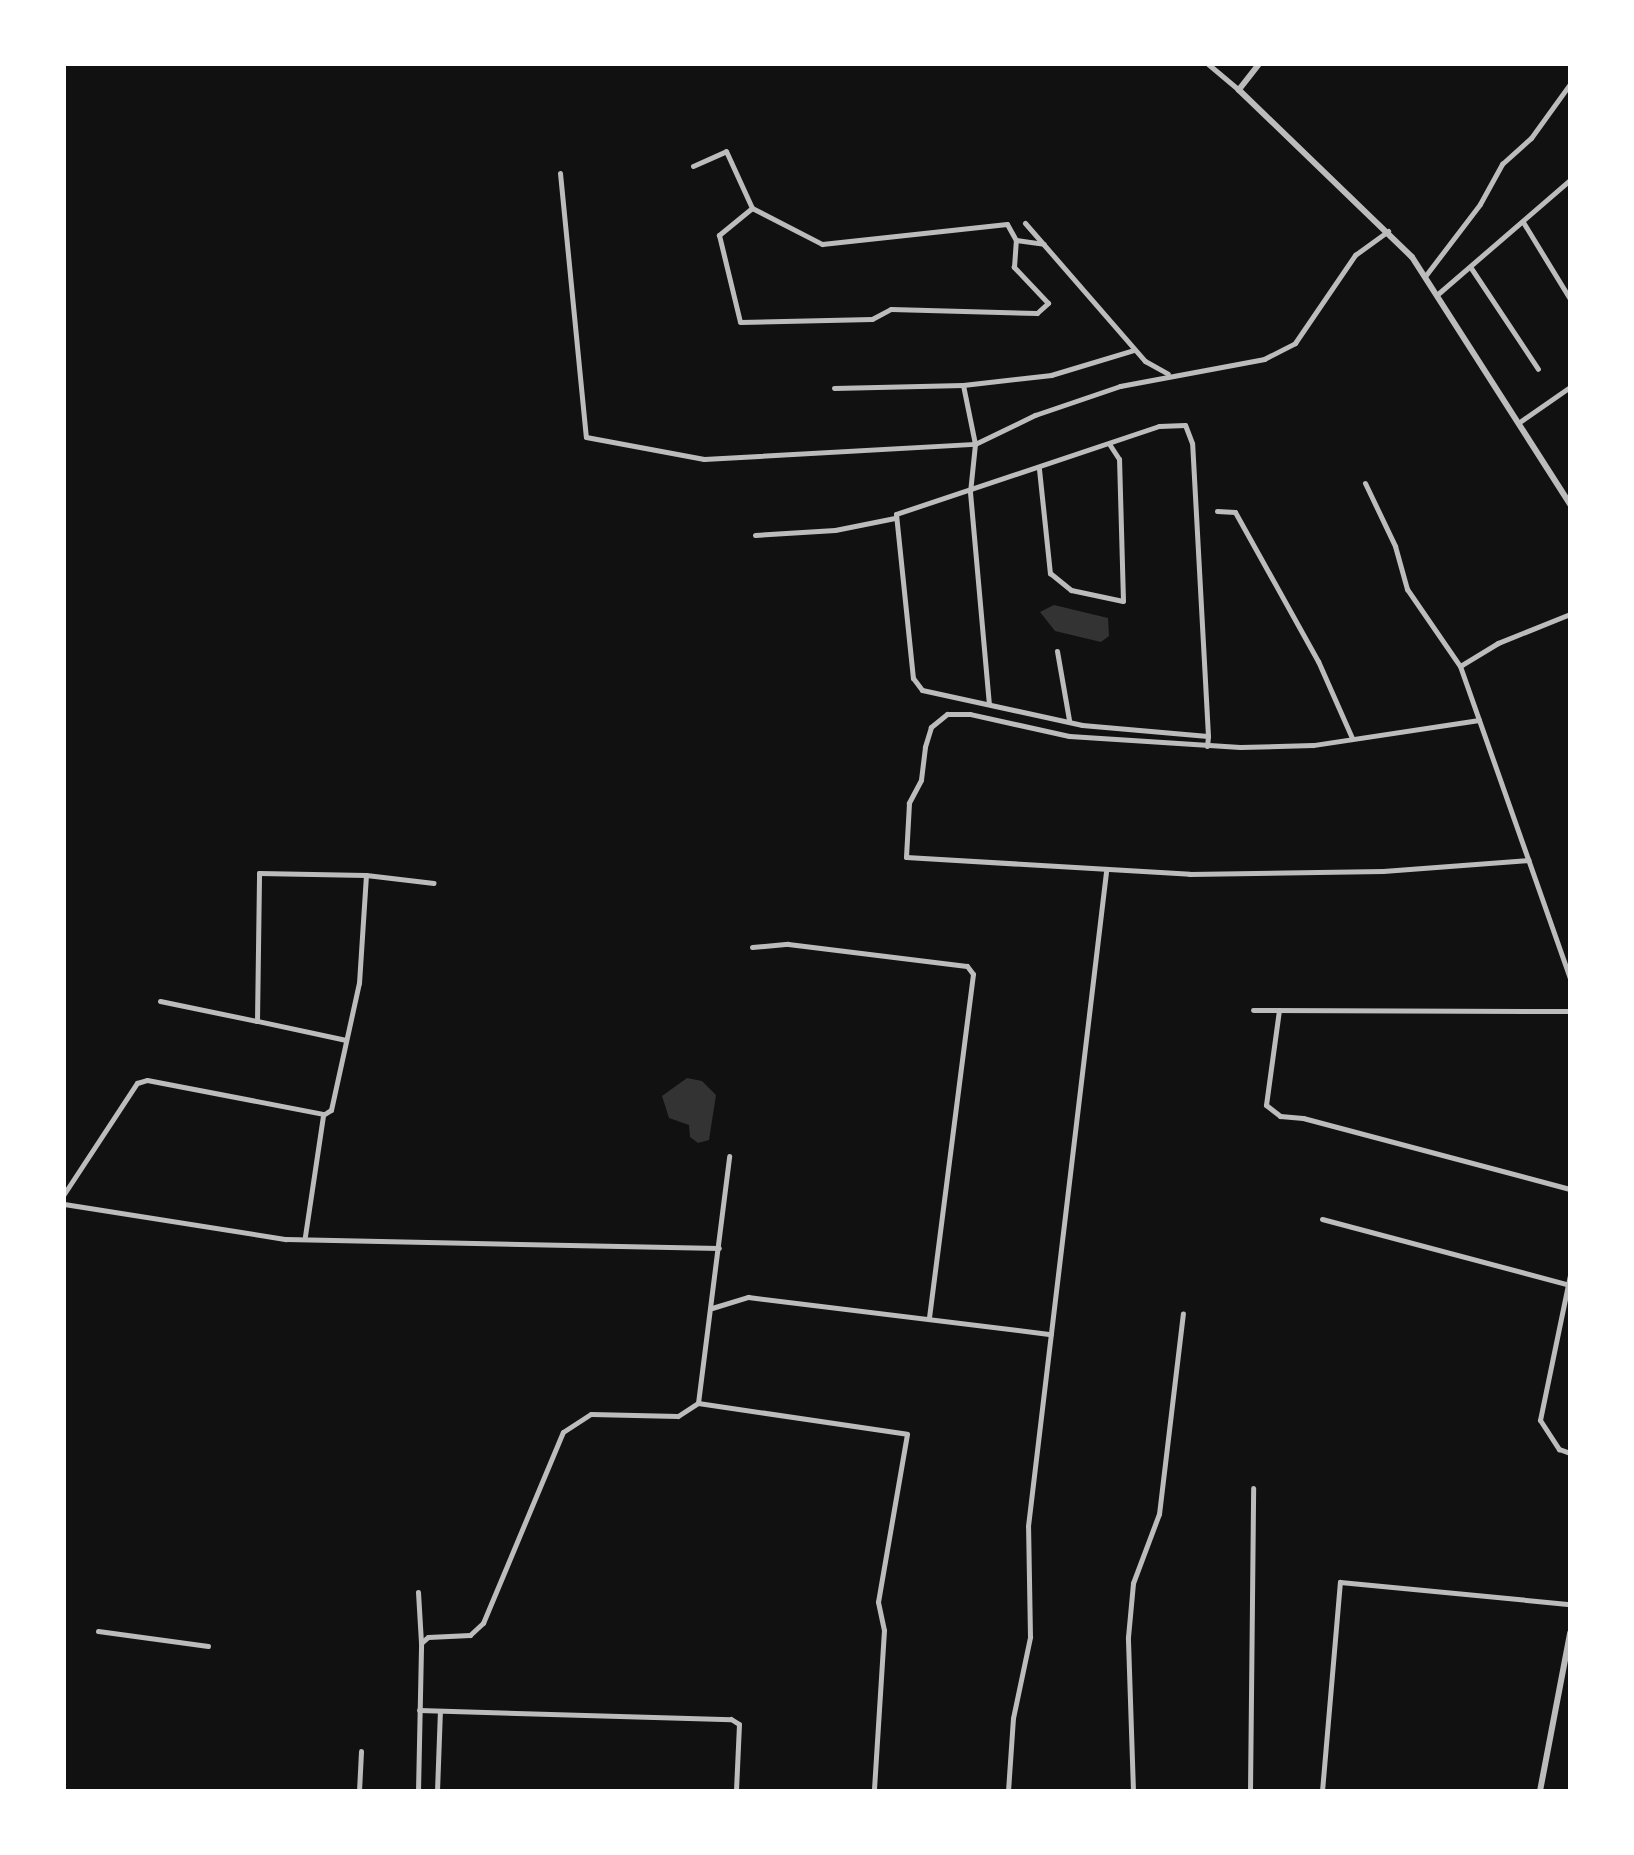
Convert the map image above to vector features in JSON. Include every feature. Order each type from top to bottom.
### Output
[{"type":"street","points":[[1208,64],[1239,90],[1334,185],[1388,231],[1426,275],[1521,421],[1570,504]]},
{"type":"street","points":[[1239,90],[1259,64]]},
{"type":"street","points":[[1426,275],[1480,204],[1502,164],[1531,138],[1570,84]]},
{"type":"street","points":[[693,166],[726,151],[752,208],[822,244],[1007,224],[1016,240],[1014,267],[1048,303],[1037,313],[891,309],[872,319],[740,322],[719,235],[752,208]]},
{"type":"street","points":[[560,173],[586,437],[704,459],[975,444],[1035,415],[1169,375],[1259,360],[1295,343],[1355,255],[1388,231]]},
{"type":"street","points":[[1439,293],[1570,180]]},
{"type":"street","points":[[1523,222],[1570,299]]},
{"type":"street","points":[[1025,223],[1134,350],[1169,375]]},
{"type":"street","points":[[1016,240],[1044,244]]},
{"type":"street","points":[[1471,268],[1538,369]]},
{"type":"street","points":[[834,388],[963,385],[1051,375],[1134,350]]},
{"type":"street","points":[[963,385],[975,444],[970,492],[989,703]]},
{"type":"street","points":[[1521,421],[1570,387]]},
{"type":"street","points":[[755,535],[835,530],[895,518],[1159,426],[1185,425],[1191,433],[1207,746]]},
{"type":"street","points":[[1039,469],[1050,573],[1071,590],[1123,601],[1119,459],[1109,444]]},
{"type":"street","points":[[1365,483],[1395,546],[1407,589],[1460,666],[1570,978]]},
{"type":"street","points":[[1217,511],[1235,512],[1318,661],[1352,738]]},
{"type":"street","points":[[895,518],[913,678],[930,693],[1109,730],[1208,736]]},
{"type":"street","points":[[1460,666],[1498,643],[1570,614]]},
{"type":"street","points":[[1057,651],[1069,720]]},
{"type":"street","points":[[1479,720],[1313,745],[1207,746],[1069,736],[970,714],[947,714],[931,727],[921,780],[909,803],[906,857],[911,861],[1106,872],[1310,873],[1529,860]]},
{"type":"street","points":[[1008,1791],[1013,1718],[1030,1637],[1028,1526],[1106,872]]},
{"type":"street","points":[[257,1021],[259,873],[366,875],[434,883]]},
{"type":"street","points":[[64,1194],[137,1083],[147,1080],[323,1115],[331,1110],[359,983],[366,875]]},
{"type":"street","points":[[752,947],[788,944],[967,966],[973,974],[929,1318]]},
{"type":"street","points":[[160,1001],[346,1040]]},
{"type":"street","points":[[1253,1010],[1570,1011]]},
{"type":"street","points":[[1279,1010],[1266,1105],[1280,1116],[1303,1118],[1570,1189]]},
{"type":"street","points":[[305,1236],[323,1115]]},
{"type":"street","points":[[698,1403],[729,1156]]},
{"type":"street","points":[[64,1204],[286,1239],[305,1236],[719,1248]]},
{"type":"street","points":[[1322,1219],[1567,1284]]},
{"type":"street","points":[[1570,1275],[1540,1420],[1559,1449],[1570,1453]]},
{"type":"street","points":[[711,1308],[740,1296],[1051,1334]]},
{"type":"street","points":[[1133,1791],[1128,1637],[1133,1583],[1155,1537],[1183,1313]]},
{"type":"street","points":[[421,1643],[428,1637],[470,1635],[483,1623],[553,1448],[575,1420],[591,1414],[678,1416],[698,1403],[907,1434],[878,1602],[884,1630],[874,1791]]},
{"type":"street","points":[[1250,1791],[1253,1488]]},
{"type":"street","points":[[1322,1791],[1340,1582],[1349,1580],[1570,1604]]},
{"type":"street","points":[[418,1592],[421,1643],[418,1791]]},
{"type":"street","points":[[98,1631],[208,1646]]},
{"type":"street","points":[[1540,1791],[1570,1633]]},
{"type":"street","points":[[419,1710],[731,1719],[739,1724],[736,1791]]},
{"type":"street","points":[[437,1791],[440,1711]]},
{"type":"street","points":[[359,1791],[361,1751]]},
{"type":"shaded area","points":[[1054,605],[1108,618],[1109,636],[1101,642],[1055,631],[1040,612]]},
{"type":"shaded area","points":[[687,1078],[702,1081],[716,1095],[709,1140],[698,1143],[690,1137],[689,1125],[669,1118],[662,1096]]}]
